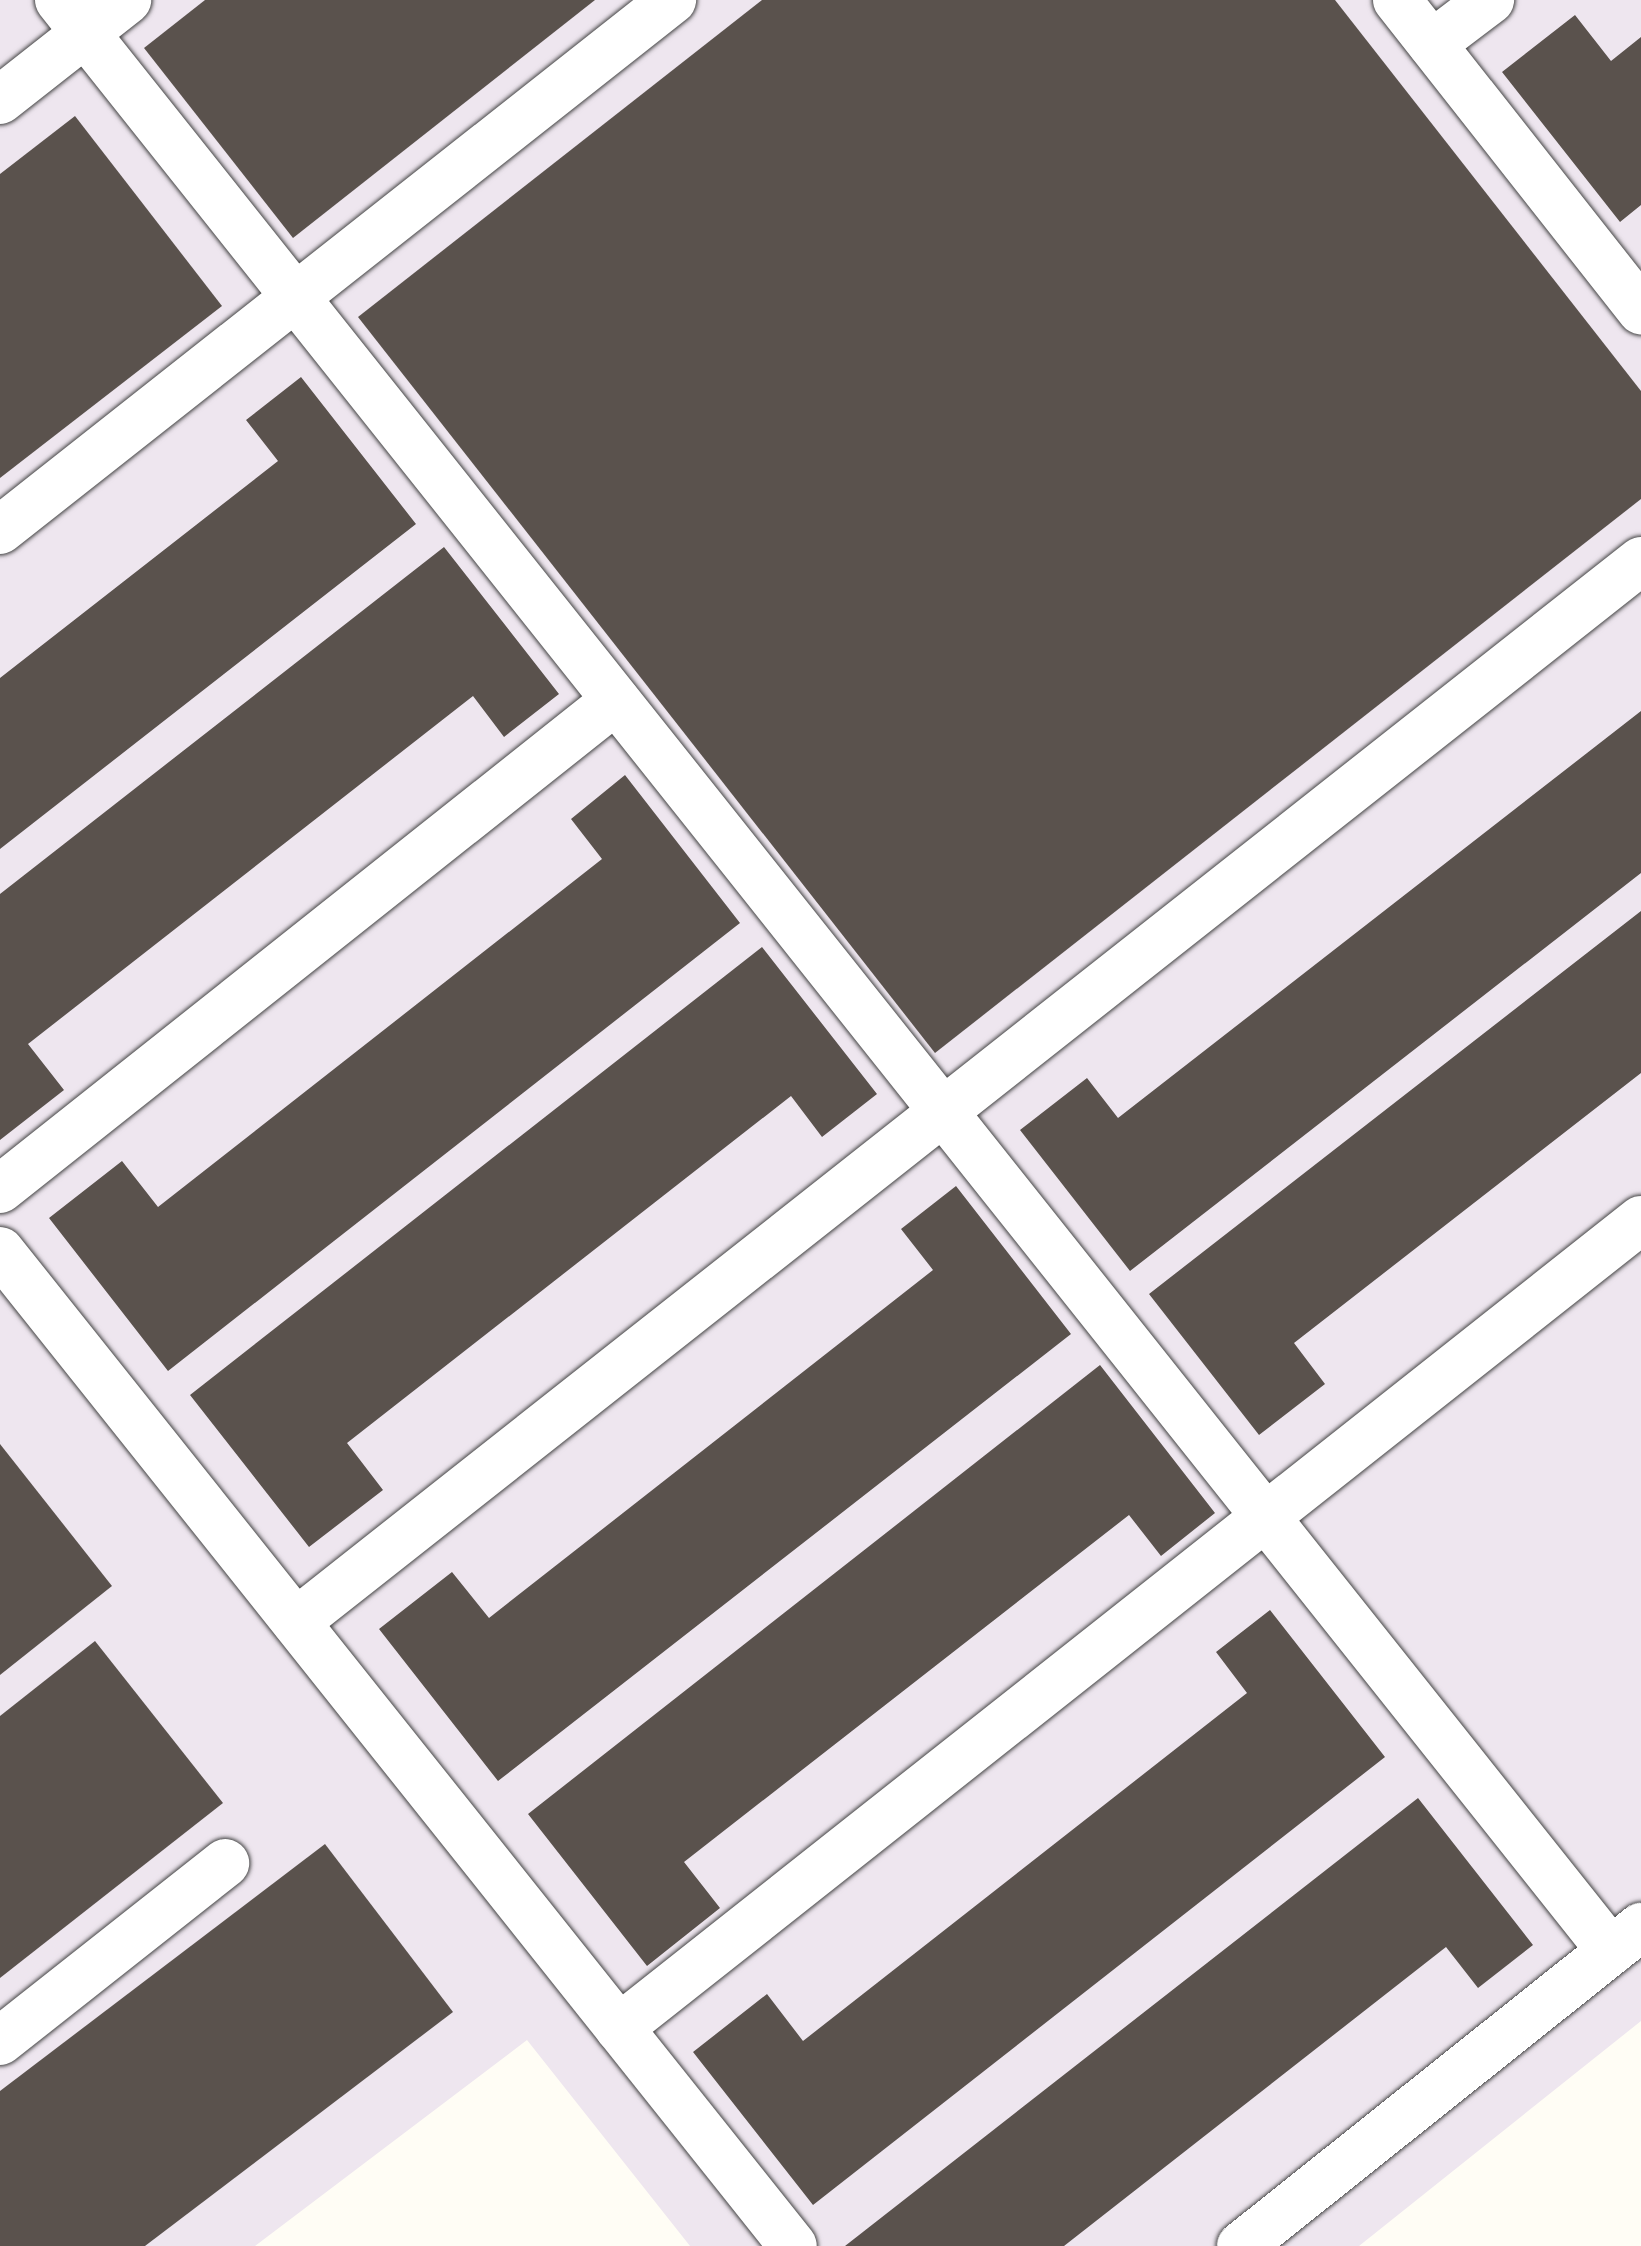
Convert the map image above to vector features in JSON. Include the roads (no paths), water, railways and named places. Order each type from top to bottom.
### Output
[{"type":"lane","points":[[0,100],[72,16],[127,0]]},
{"type":"lane","points":[[0,530],[672,0]]},
{"type":"lane","points":[[1397,0],[1641,310]]},
{"type":"lane","points":[[1432,44],[1490,0]]},
{"type":"lane","points":[[72,16],[1265,1517],[1626,1939],[1241,2246]]},
{"type":"lane","points":[[296,1622],[1641,562]]},
{"type":"lane","points":[[0,1189],[616,700]]},
{"type":"lane","points":[[619,2028],[1641,1220]]},
{"type":"lane","points":[[0,1251],[793,2246]]},
{"type":"lane","points":[[0,2041],[225,1862]]}]
